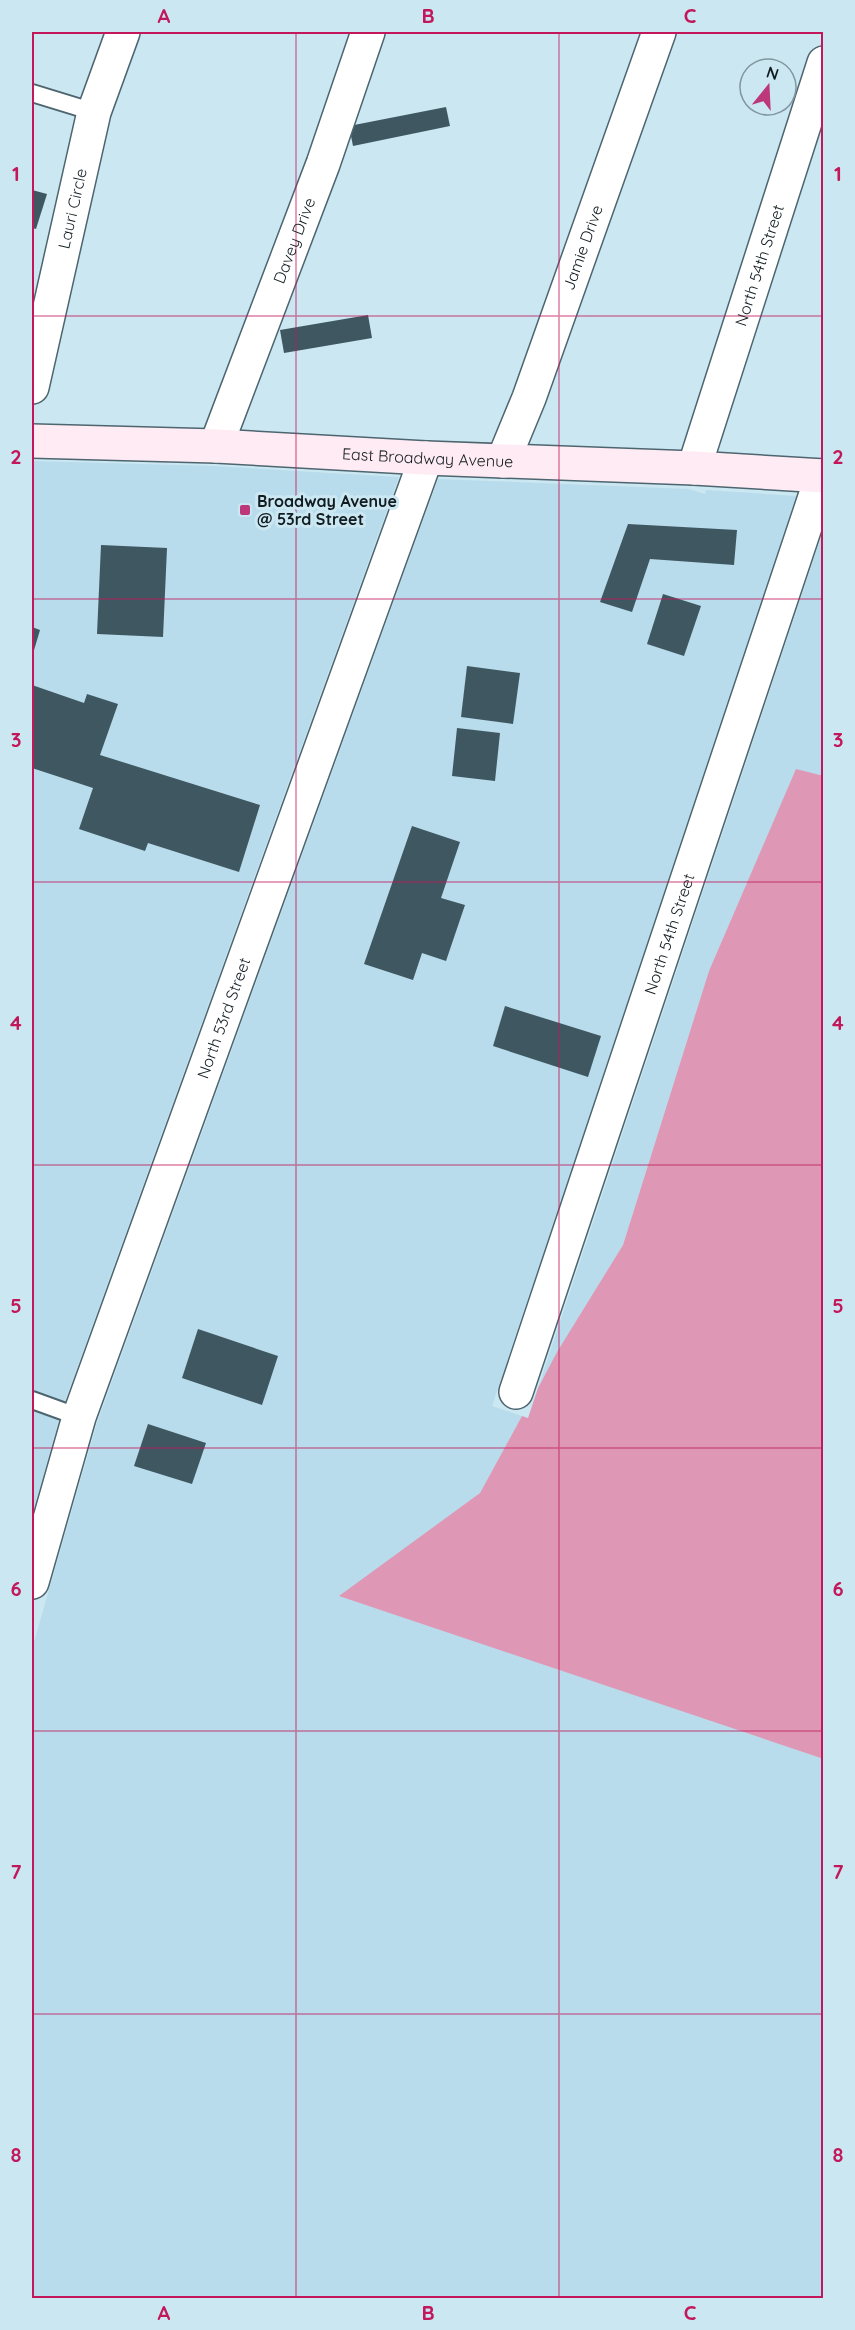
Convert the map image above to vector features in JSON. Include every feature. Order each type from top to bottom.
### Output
[{"type":"street","name":"Lauri Circle","points":[[32,387],[94,112],[123,32]]},
{"type":"street","name":"Davey Drive","points":[[216,446],[323,164],[368,32]]},
{"type":"street","name":"Jamie Drive","points":[[503,461],[529,398],[659,32]]},
{"type":"street","name":"North 54th Street","points":[[694,468],[824,63]]},
{"type":"street","name":"East Broadway Avenue","points":[[32,441],[216,446],[823,476]]},
{"type":"street","name":"North 53rd Street","points":[[32,1582],[79,1417],[426,458]]},
{"type":"street","name":"North 54th Street","points":[[516,1392],[823,476]]},
{"type":"lane","points":[[32,93],[94,112]]},
{"type":"lane","points":[[32,1400],[79,1417]]},
{"type":"shaded area","points":[[32,461],[214,466],[399,477],[61,1412],[32,1515]]},
{"type":"shaded area","points":[[438,479],[689,489],[705,494],[706,490],[796,496],[492,1406],[522,1416],[480,1493],[340,1596],[822,1758],[823,1745],[823,2298],[32,2298],[32,1649],[97,1423]]},
{"type":"shaded area","points":[[823,531],[823,776],[796,770],[709,971],[623,1245],[557,1352],[538,1388]]},
{"type":"shaded area","points":[[796,769],[824,776],[824,1745],[821,1758],[339,1596],[480,1493],[522,1416],[528,1418],[538,1388],[557,1352],[623,1245],[709,971]]},
{"type":"building","points":[[446,107],[450,126],[353,146],[349,126]]},
{"type":"building","points":[[32,190],[47,194],[36,229],[32,228]]},
{"type":"building","points":[[368,315],[372,338],[284,353],[280,330]]},
{"type":"building","points":[[628,524],[737,530],[734,565],[650,559],[632,612],[600,602]]},
{"type":"building","points":[[101,545],[167,548],[163,637],[97,634]]},
{"type":"building","points":[[663,594],[701,606],[684,656],[647,644]]},
{"type":"building","points":[[32,627],[40,630],[32,657]]},
{"type":"building","points":[[467,666],[520,673],[513,724],[461,717]]},
{"type":"building","points":[[32,685],[84,703],[87,694],[118,704],[100,755],[260,805],[239,872],[148,843],[145,851],[79,829],[93,788],[32,768]]},
{"type":"building","points":[[457,728],[500,733],[495,781],[452,776]]},
{"type":"building","points":[[412,826],[460,842],[441,898],[465,905],[446,961],[422,953],[413,980],[364,964]]},
{"type":"building","points":[[505,1006],[601,1036],[588,1077],[493,1046]]},
{"type":"building","points":[[198,1329],[278,1356],[262,1405],[182,1378]]},
{"type":"building","points":[[148,1424],[206,1443],[192,1484],[134,1466]]},
{"type":"place","name":"Broadway Avenue @ 53rd Street","points":[[245,510]]}]
